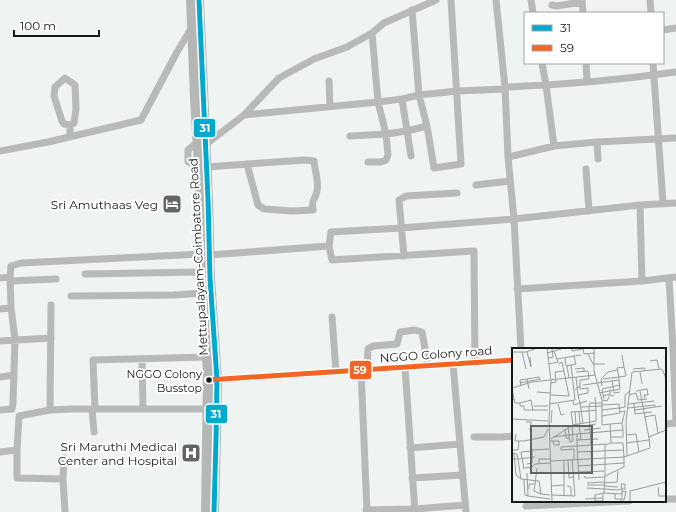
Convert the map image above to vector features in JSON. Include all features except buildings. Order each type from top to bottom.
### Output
[{"type":"highway","points":[[191,0],[192,26],[196,38]]},
{"type":"highway","points":[[196,38],[199,0]]},
{"type":"highway","name":"Mettupalayam-Coimbatore Road","points":[[196,38],[203,166],[205,255],[216,440],[214,512]]},
{"type":"highway","points":[[205,255],[202,272],[207,357],[212,380],[208,409],[206,512]]},
{"type":"street","points":[[247,164],[258,205],[264,209],[292,211],[313,210],[312,203],[317,193],[318,180],[314,162],[305,160],[203,166],[188,162],[188,150],[194,145],[201,145],[244,115],[279,78],[314,59],[347,47],[372,33],[384,22],[436,0]]},
{"type":"street","points":[[412,10],[419,95],[427,126],[434,168],[461,164],[451,0]]},
{"type":"street","points":[[496,0],[505,88],[508,157],[514,219],[521,348]]},
{"type":"street","points":[[531,0],[533,12]]},
{"type":"street","points":[[650,0],[651,12]]},
{"type":"street","points":[[552,5],[556,6],[582,1],[583,12]]},
{"type":"street","points":[[0,151],[70,137],[141,120],[192,26]]},
{"type":"street","points":[[664,30],[676,28]]},
{"type":"street","points":[[368,162],[381,162],[386,160],[388,155],[386,134],[378,102],[372,33]]},
{"type":"street","points":[[542,64],[554,146]]},
{"type":"street","points":[[586,64],[587,81]]},
{"type":"street","points":[[653,64],[663,203]]},
{"type":"street","points":[[244,115],[378,102],[419,95],[457,91],[546,85],[676,72]]},
{"type":"street","points":[[65,78],[75,85],[76,108],[74,123],[70,125],[64,124],[62,121],[54,96],[55,87],[65,78]]},
{"type":"street","points":[[329,81],[330,107]]},
{"type":"street","points":[[402,99],[411,156]]},
{"type":"street","points":[[70,125],[70,137]]},
{"type":"street","points":[[350,136],[386,134],[427,126]]},
{"type":"street","points":[[508,157],[554,146],[676,138]]},
{"type":"street","points":[[597,142],[598,159]]},
{"type":"street","points":[[586,169],[589,210]]},
{"type":"street","points":[[476,185],[510,181]]},
{"type":"street","points":[[404,256],[399,200],[406,196],[457,193]]},
{"type":"street","points":[[475,363],[474,251],[332,260],[329,246],[331,232],[514,219],[589,210],[676,203]]},
{"type":"street","points":[[640,205],[642,281]]},
{"type":"street","points":[[0,410],[12,409],[15,339],[11,308],[11,266],[21,263],[205,255],[329,246]]},
{"type":"street","points":[[85,274],[202,272]]},
{"type":"street","points":[[517,289],[642,281],[672,277],[676,423],[666,424]]},
{"type":"street","points":[[0,278],[56,279]]},
{"type":"street","points":[[71,296],[174,295],[204,293]]},
{"type":"street","points":[[50,410],[51,305]]},
{"type":"street","points":[[0,309],[11,308]]},
{"type":"street","points":[[332,318],[336,372]]},
{"type":"street","points":[[428,366],[422,332],[416,330],[400,332],[397,344],[373,346],[368,349],[364,370],[366,511],[415,510],[454,506],[466,508],[453,364]]},
{"type":"street","points":[[0,341],[51,338]]},
{"type":"street","points":[[94,432],[93,360],[207,357]]},
{"type":"street","points":[[142,359],[144,409]]},
{"type":"street","name":"NGGO Colony road","points":[[212,380],[512,360]]},
{"type":"street","points":[[405,367],[415,510]]},
{"type":"street","points":[[0,377],[14,375]]},
{"type":"street","points":[[64,479],[17,478],[19,416],[50,410],[208,409]]},
{"type":"street","points":[[474,437],[502,438],[512,436]]},
{"type":"street","points":[[410,448],[460,444]]},
{"type":"street","points":[[0,452],[17,450]]},
{"type":"street","points":[[64,458],[65,512]]},
{"type":"street","points":[[412,478],[463,475]]},
{"type":"street","points":[[526,506],[608,502]]},
{"type":"transit line","name":"31","points":[[199,0],[210,278],[217,380],[214,512]]},
{"type":"transit line","name":"59","points":[[208,380],[512,360]]},
{"type":"place","name":"Sri Amuthaas Veg","points":[[172,204]]},
{"type":"place","name":"NGGO Colony Busstop","points":[[209,380]]},
{"type":"place","name":"Sri Maruthi Medical Center and Hospital","points":[[191,453]]}]
